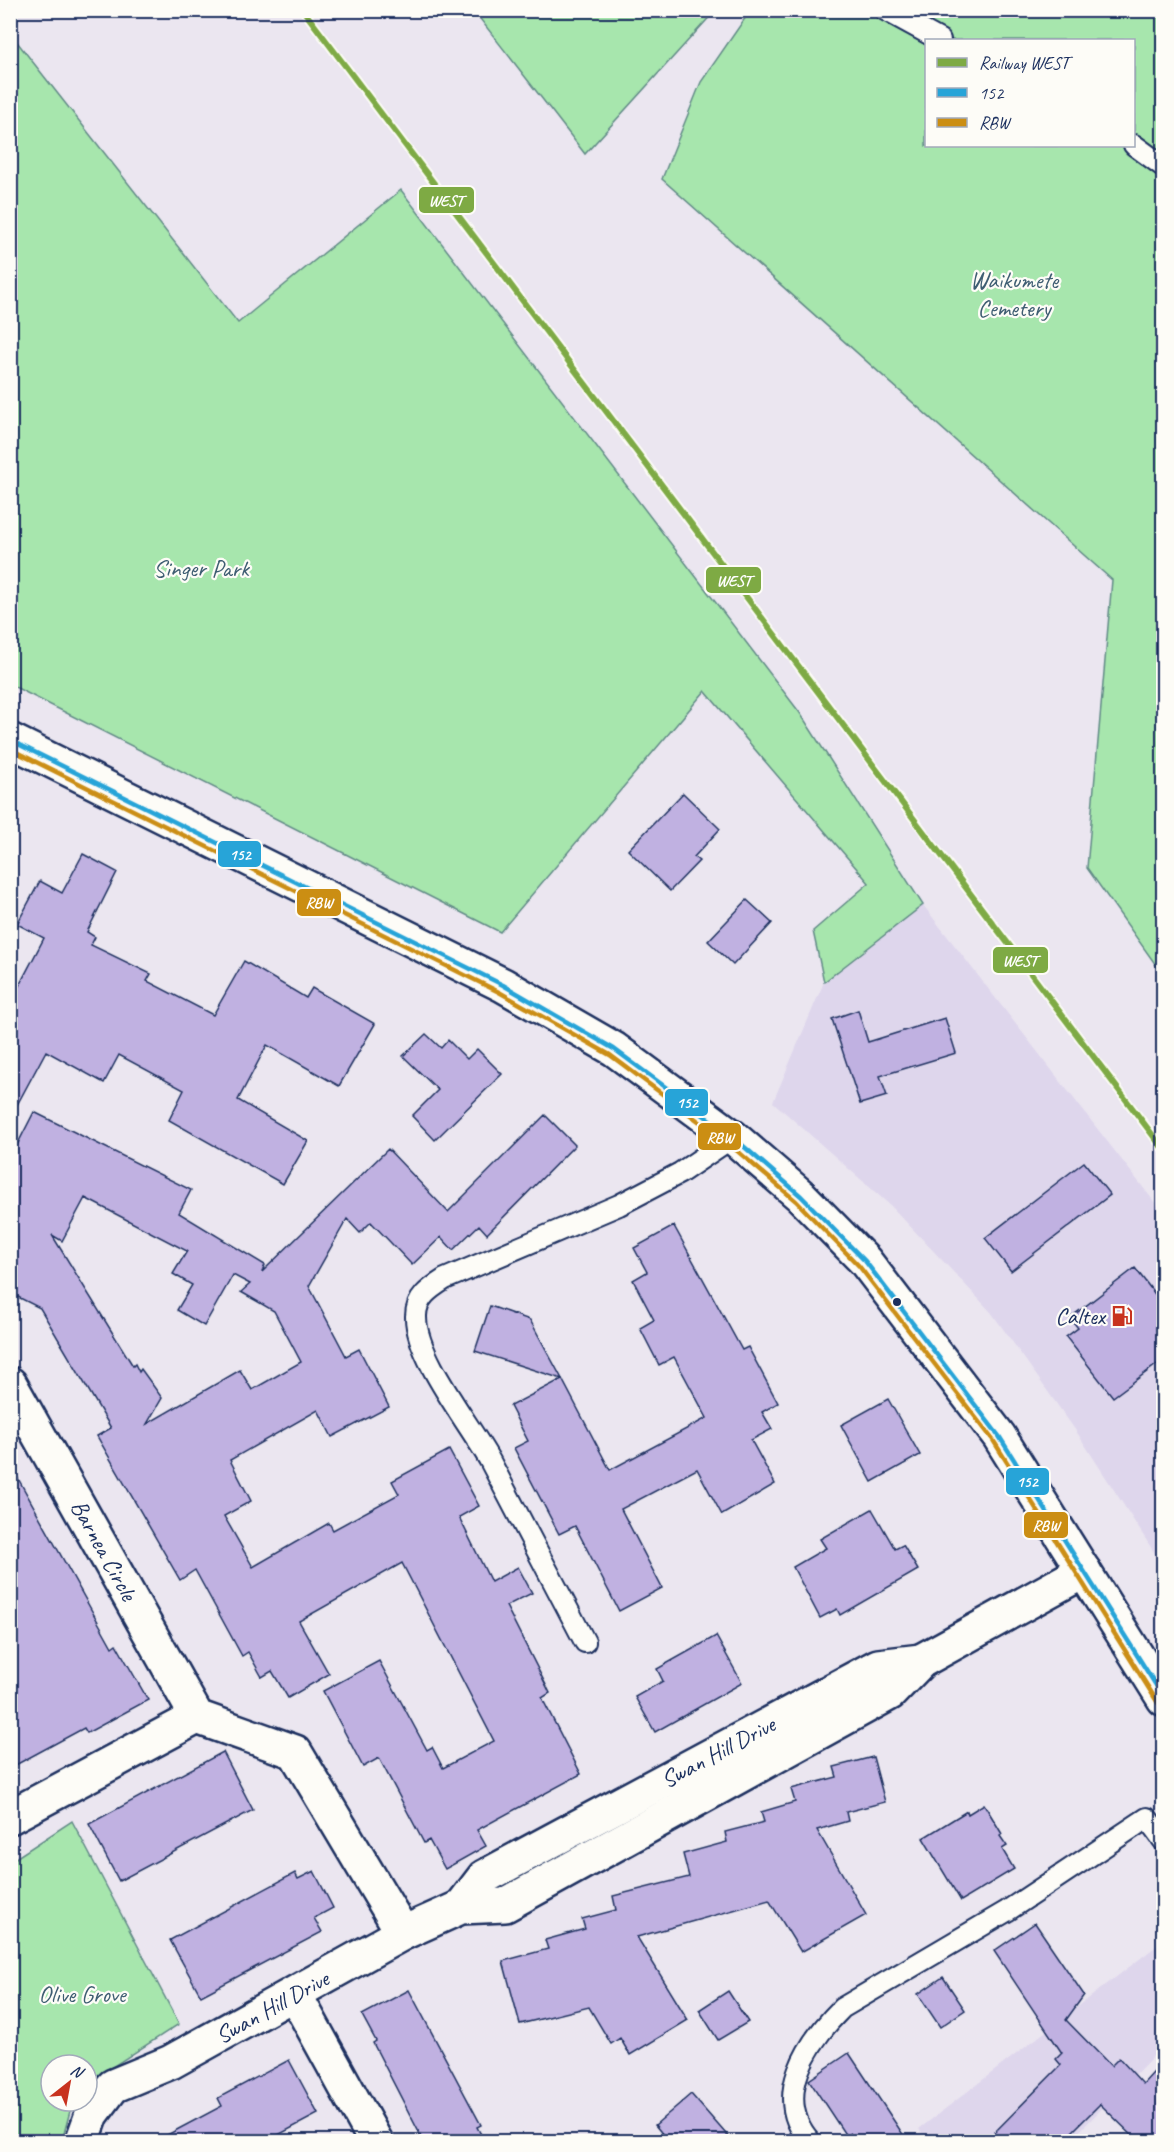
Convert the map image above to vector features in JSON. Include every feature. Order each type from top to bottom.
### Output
[{"type":"street","points":[[10,740],[503,985],[614,1049],[733,1137],[801,1196],[865,1261],[999,1436],[1164,1699]]},
{"type":"street","name":"Barnea Circle","points":[[10,1384],[197,1717]]},
{"type":"street","name":"Swan Hill Drive","points":[[87,2128],[113,2086],[171,2062],[403,1933],[461,1907],[504,1905],[890,1694],[921,1660],[1084,1571]]},
{"type":"street","name":"Swan Hill Drive","points":[[461,1907],[484,1877],[646,1790],[878,1666],[921,1660]]},
{"type":"street","points":[[10,1817],[197,1717],[295,1752],[403,1933]]},
{"type":"street","name":"Swan Hill Drive","points":[[646,1790],[662,1819]]},
{"type":"street","points":[[295,1995],[376,2142]]},
{"type":"lane","points":[[885,10],[938,39]]},
{"type":"lane","points":[[1135,146],[1164,167]]},
{"type":"lane","points":[[585,1642],[488,1458],[418,1337],[416,1315],[419,1302],[428,1289],[445,1279],[619,1205],[680,1173],[733,1137]]},
{"type":"lane","points":[[811,2142],[796,2122],[791,2099],[794,2084],[804,2057],[842,2008],[1007,1911],[1147,1818],[1164,1841]]},
{"type":"shaded area","points":[[923,905],[1163,1213],[1163,1566],[1076,1431],[991,1312],[891,1206],[773,1102],[824,982]]},
{"type":"shaded area","points":[[1163,1941],[1163,2046],[1070,2141],[927,2141],[919,2129]]},
{"type":"green space","points":[[474,11],[715,11],[585,154]]},
{"type":"green space","name":"Waikumete Cemetery","points":[[750,11],[1163,11],[1163,975],[1087,868],[1112,580],[662,179],[701,82]]},
{"type":"green space","name":"Singer Park","points":[[10,33],[238,323],[401,190],[800,713],[923,905],[824,982],[813,931],[869,883],[705,691],[500,932],[11,685]]},
{"type":"green space","name":"Olive Grove","points":[[72,1821],[179,2024],[99,2075],[99,2053],[39,2053],[39,2113],[69,2113],[62,2141],[12,2141],[11,1861]]},
{"type":"building","points":[[683,793],[720,829],[694,857],[699,861],[670,891],[628,850]]},
{"type":"building","points":[[83,854],[117,872],[87,932],[95,937],[91,945],[151,974],[147,981],[213,1015],[244,961],[306,998],[312,988],[375,1024],[339,1086],[267,1045],[238,1100],[308,1141],[283,1184],[169,1120],[184,1090],[119,1055],[104,1083],[46,1051],[10,1118],[10,1003],[44,938],[17,924],[40,881],[62,893]]},
{"type":"building","points":[[747,900],[772,923],[733,965],[708,941]]},
{"type":"building","points":[[858,1010],[868,1042],[945,1018],[956,1053],[880,1076],[887,1096],[860,1104],[832,1019]]},
{"type":"building","points":[[426,1034],[441,1048],[448,1040],[467,1059],[477,1049],[502,1074],[435,1140],[412,1116],[438,1090],[403,1056]]},
{"type":"building","points":[[34,1112],[191,1190],[179,1213],[265,1265],[262,1272],[388,1149],[448,1212],[545,1115],[575,1145],[487,1234],[479,1225],[453,1250],[441,1237],[412,1265],[371,1222],[360,1233],[347,1219],[309,1286],[346,1356],[359,1349],[389,1407],[332,1437],[318,1410],[230,1460],[251,1501],[224,1516],[253,1567],[329,1523],[333,1530],[399,1494],[392,1481],[449,1450],[479,1506],[459,1517],[491,1582],[518,1567],[532,1593],[506,1606],[550,1693],[542,1698],[581,1774],[477,1830],[486,1846],[445,1869],[429,1840],[424,1843],[379,1758],[363,1767],[323,1691],[379,1661],[427,1750],[432,1747],[443,1768],[494,1741],[402,1563],[299,1621],[329,1674],[288,1698],[272,1671],[262,1677],[248,1652],[242,1656],[195,1570],[180,1580],[97,1436],[111,1428],[40,1308],[10,1293],[10,1159]],"holes":[[[85,1198],[187,1251],[173,1274],[192,1285],[177,1310],[204,1326],[233,1275],[250,1284],[241,1292],[274,1311],[301,1362],[252,1390],[240,1370],[147,1424],[162,1398],[141,1369],[139,1372],[135,1364],[133,1366],[52,1235],[62,1241]]]},
{"type":"building","points":[[1084,1162],[1110,1195],[1011,1271],[985,1238]]},
{"type":"building","points":[[674,1226],[742,1350],[748,1347],[778,1403],[762,1412],[772,1429],[751,1440],[775,1484],[722,1515],[697,1469],[621,1509],[662,1588],[619,1611],[575,1526],[559,1534],[514,1448],[528,1441],[510,1406],[562,1379],[610,1470],[707,1418],[674,1357],[659,1365],[640,1328],[654,1320],[633,1280],[647,1272],[634,1248]]},
{"type":"building","points":[[1135,1268],[1164,1306],[1164,1359],[1113,1397],[1066,1337],[1078,1328],[1070,1318]]},
{"type":"building","points":[[490,1306],[530,1320],[562,1379],[475,1351]]},
{"type":"building","points":[[888,1399],[920,1455],[872,1482],[841,1425]]},
{"type":"building","points":[[10,1464],[112,1647],[116,1644],[148,1700],[87,1733],[84,1728],[10,1768]]},
{"type":"building","points":[[872,1509],[895,1549],[903,1545],[918,1570],[840,1615],[837,1609],[820,1618],[793,1567],[826,1548],[820,1539]]},
{"type":"building","points":[[716,1636],[742,1683],[655,1732],[635,1697],[663,1681],[657,1669]]},
{"type":"building","points":[[223,1752],[253,1810],[119,1881],[89,1824]]},
{"type":"building","points":[[873,1757],[885,1802],[846,1812],[848,1821],[817,1830],[866,1915],[801,1952],[769,1900],[637,1937],[688,2020],[630,2055],[620,2038],[611,2044],[589,2007],[520,2024],[503,1961],[548,1949],[545,1940],[585,1929],[582,1919],[616,1910],[613,1896],[689,1877],[683,1854],[727,1842],[725,1832],[764,1822],[761,1812],[795,1802],[791,1789],[837,1777],[834,1767]]},
{"type":"building","points":[[984,1804],[1002,1834],[1000,1836],[1007,1846],[1002,1849],[1014,1869],[961,1901],[923,1838],[967,1811],[968,1814]]},
{"type":"building","points":[[314,1871],[333,1908],[314,1918],[322,1932],[201,1996],[170,1940],[295,1873],[298,1879]]},
{"type":"building","points":[[1035,1923],[1084,1995],[1066,2020],[1111,2066],[1119,2058],[1143,2084],[1164,2061],[1164,2142],[1139,2142],[1100,2104],[1062,2142],[985,2142],[1061,2065],[1056,2059],[1062,2053],[994,1951]]},
{"type":"building","points":[[943,1977],[965,2010],[940,2027],[918,1994]]},
{"type":"building","points":[[409,1990],[481,2125],[477,2127],[485,2142],[424,2142],[373,2043],[376,2041],[362,2015]]},
{"type":"building","points":[[728,1991],[748,2022],[718,2040],[699,2010]]},
{"type":"building","points":[[849,2053],[908,2142],[856,2142],[850,2133],[846,2136],[809,2080]]},
{"type":"building","points":[[289,2060],[318,2114],[265,2142],[154,2142],[222,2106],[218,2098]]},
{"type":"building","points":[[691,2094],[733,2142],[669,2142],[655,2125]]},
{"type":"rail line","name":"WEST","points":[[303,10],[1164,1150]]},
{"type":"transit line","name":"152","points":[[10,740],[503,985],[614,1049],[733,1137],[801,1196],[865,1261],[999,1436],[1164,1698]]},
{"type":"transit line","name":"RBW","points":[[10,749],[499,992],[610,1055],[728,1143],[796,1201],[859,1266],[993,1440],[1158,1703]]},
{"type":"place","name":"Caltex","points":[[1122,1316]]}]
